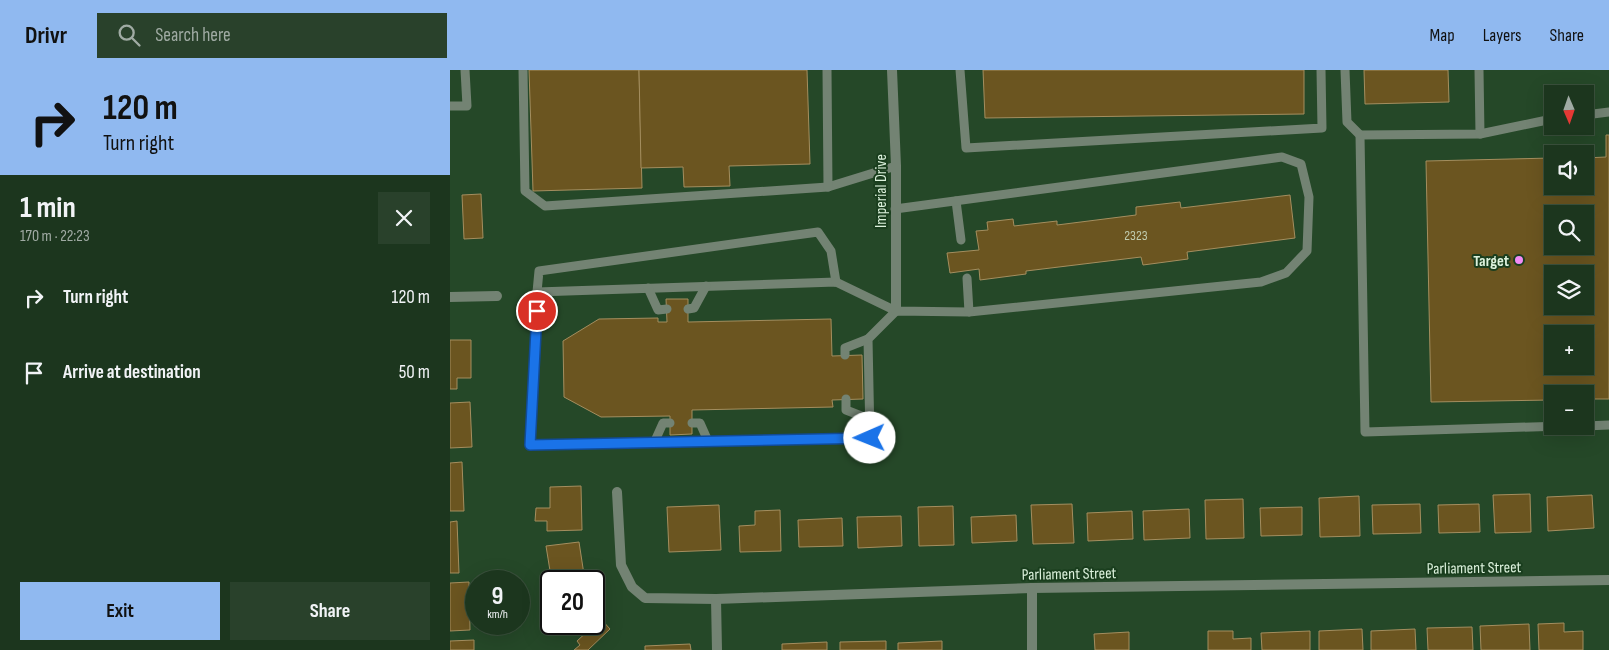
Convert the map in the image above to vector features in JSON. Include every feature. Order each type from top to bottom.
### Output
[{"type":"street","name":"Imperial Drive","points":[[892,70],[896,166],[896,311]]},
{"type":"street","points":[[450,298],[498,296]]},
{"type":"street","name":"Parliament Street","points":[[617,492],[622,565],[632,587],[645,598],[716,599],[1032,588],[1609,580]]},
{"type":"street","points":[[1032,588],[1032,650]]},
{"type":"street","points":[[716,599],[717,650]]},
{"type":"lane","points":[[450,106],[468,106],[465,70]]},
{"type":"lane","points":[[523,70],[525,190],[546,206],[828,187],[896,166]]},
{"type":"lane","points":[[827,70],[828,187]]},
{"type":"lane","points":[[960,70],[966,148],[1322,128],[1321,70]]},
{"type":"lane","points":[[1345,70],[1346,122],[1360,135],[1480,134],[1544,121]]},
{"type":"lane","points":[[1479,70],[1480,134]]},
{"type":"lane","points":[[1594,114],[1609,112]]},
{"type":"lane","points":[[1360,135],[1365,432],[1544,427]]},
{"type":"lane","points":[[538,292],[836,282],[896,311],[969,312],[1261,282],[1286,273],[1307,251],[1309,197],[1300,164],[1282,157],[895,209]]},
{"type":"lane","points":[[956,201],[961,240]]},
{"type":"lane","points":[[836,282],[830,251],[818,232],[539,270],[530,445],[870,438],[868,339]]},
{"type":"lane","points":[[967,278],[969,312]]},
{"type":"lane","points":[[688,309],[694,308],[706,286]]},
{"type":"lane","points":[[648,288],[658,310],[666,309]]},
{"type":"lane","points":[[845,356],[845,348],[868,339],[896,311]]},
{"type":"lane","points":[[846,399],[846,410],[869,419]]},
{"type":"lane","points":[[654,443],[664,423],[670,423]]},
{"type":"lane","points":[[692,423],[700,423],[708,441]]},
{"type":"lane","points":[[1594,426],[1609,425]]},
{"type":"building","points":[[529,70],[639,70],[642,188],[533,191]]},
{"type":"building","points":[[639,70],[807,70],[810,164],[729,166],[730,186],[684,187],[683,167],[641,168]]},
{"type":"building","points":[[983,70],[1304,70],[1304,114],[985,118]]},
{"type":"building","points":[[1364,70],[1448,70],[1449,102],[1365,104]]},
{"type":"building","name":"Target","points":[[1606,135],[1609,135],[1609,399],[1594,399],[1594,385],[1544,385],[1544,400],[1431,402],[1426,161],[1544,158],[1544,195],[1594,195],[1594,158],[1606,157]]},
{"type":"building","points":[[481,194],[483,238],[464,239],[462,195]]},
{"type":"building","points":[[1290,195],[1295,238],[1187,252],[1188,259],[1143,265],[1141,257],[1026,271],[1026,274],[980,280],[979,269],[950,273],[947,253],[979,250],[976,231],[988,230],[987,222],[1013,219],[1014,226],[1057,221],[1057,225],[1136,215],[1136,207],[1180,202],[1181,208]]},
{"type":"building","points":[[666,299],[688,299],[688,322],[831,319],[832,356],[862,355],[863,399],[832,400],[833,407],[692,410],[692,434],[670,435],[670,416],[601,417],[564,397],[563,341],[599,319],[658,318],[658,322],[667,322]]},
{"type":"building","points":[[450,340],[471,340],[471,378],[457,378],[457,389],[450,389]]},
{"type":"building","points":[[470,402],[472,447],[450,448],[450,403]]},
{"type":"building","points":[[462,462],[464,511],[450,511],[450,463]]},
{"type":"building","points":[[581,486],[582,530],[547,531],[547,521],[535,521],[536,508],[550,508],[550,487]]},
{"type":"building","points":[[1530,494],[1531,532],[1495,533],[1493,495]]},
{"type":"building","points":[[1592,495],[1594,528],[1548,531],[1547,497]]},
{"type":"building","points":[[1359,496],[1360,536],[1320,537],[1319,498]]},
{"type":"building","points":[[1243,499],[1244,538],[1206,539],[1205,500]]},
{"type":"building","points":[[1072,504],[1074,543],[1033,544],[1031,505]]},
{"type":"building","points":[[1420,504],[1421,533],[1373,534],[1372,505]]},
{"type":"building","points":[[1479,504],[1480,532],[1439,533],[1438,505]]},
{"type":"building","points":[[719,505],[721,550],[669,552],[667,507]]},
{"type":"building","points":[[953,506],[954,545],[919,546],[918,507]]},
{"type":"building","points":[[1302,507],[1302,535],[1261,536],[1260,508]]},
{"type":"building","points":[[1189,509],[1190,538],[1144,540],[1143,511]]},
{"type":"building","points":[[780,510],[781,551],[740,552],[739,526],[755,525],[755,511]]},
{"type":"building","points":[[1132,511],[1133,539],[1088,541],[1087,513]]},
{"type":"building","points":[[1016,515],[1017,541],[972,543],[971,517]]},
{"type":"building","points":[[901,516],[902,546],[858,548],[857,517]]},
{"type":"building","points":[[842,518],[843,546],[799,547],[798,520]]},
{"type":"building","points":[[457,521],[459,573],[450,573],[450,522]]},
{"type":"building","points":[[579,542],[583,570],[550,570],[546,546]]},
{"type":"building","points":[[465,582],[465,630],[450,631],[450,583]]},
{"type":"building","points":[[605,623],[610,629],[605,634]]},
{"type":"building","points":[[1564,623],[1564,632],[1583,631],[1583,650],[1539,650],[1538,624]]},
{"type":"building","points":[[1529,624],[1530,650],[1481,650],[1480,626]]},
{"type":"building","points":[[1472,627],[1473,650],[1428,650],[1427,628]]},
{"type":"building","points":[[1362,629],[1363,650],[1319,650],[1319,631]]},
{"type":"building","points":[[1415,629],[1416,650],[1371,650],[1371,631]]},
{"type":"building","points":[[1208,631],[1233,631],[1233,639],[1251,638],[1251,650],[1208,650]]},
{"type":"building","points":[[1310,631],[1310,650],[1262,650],[1261,633]]},
{"type":"building","points":[[1129,632],[1129,650],[1095,650],[1094,634]]},
{"type":"building","points":[[584,635],[604,635],[588,650],[574,650],[580,645],[577,641]]},
{"type":"building","points":[[474,640],[474,650],[450,650],[450,641]]},
{"type":"building","points":[[886,641],[886,650],[840,650],[840,642]]},
{"type":"building","points":[[942,641],[942,650],[898,650],[898,643]]},
{"type":"building","points":[[827,642],[827,650],[782,650],[782,644]]},
{"type":"building","points":[[690,644],[691,650],[645,650],[645,646]]},
{"type":"place","name":"Target","points":[[1519,260]]},
{"type":"route","points":[[537,311],[530,445],[870,438]]}]
